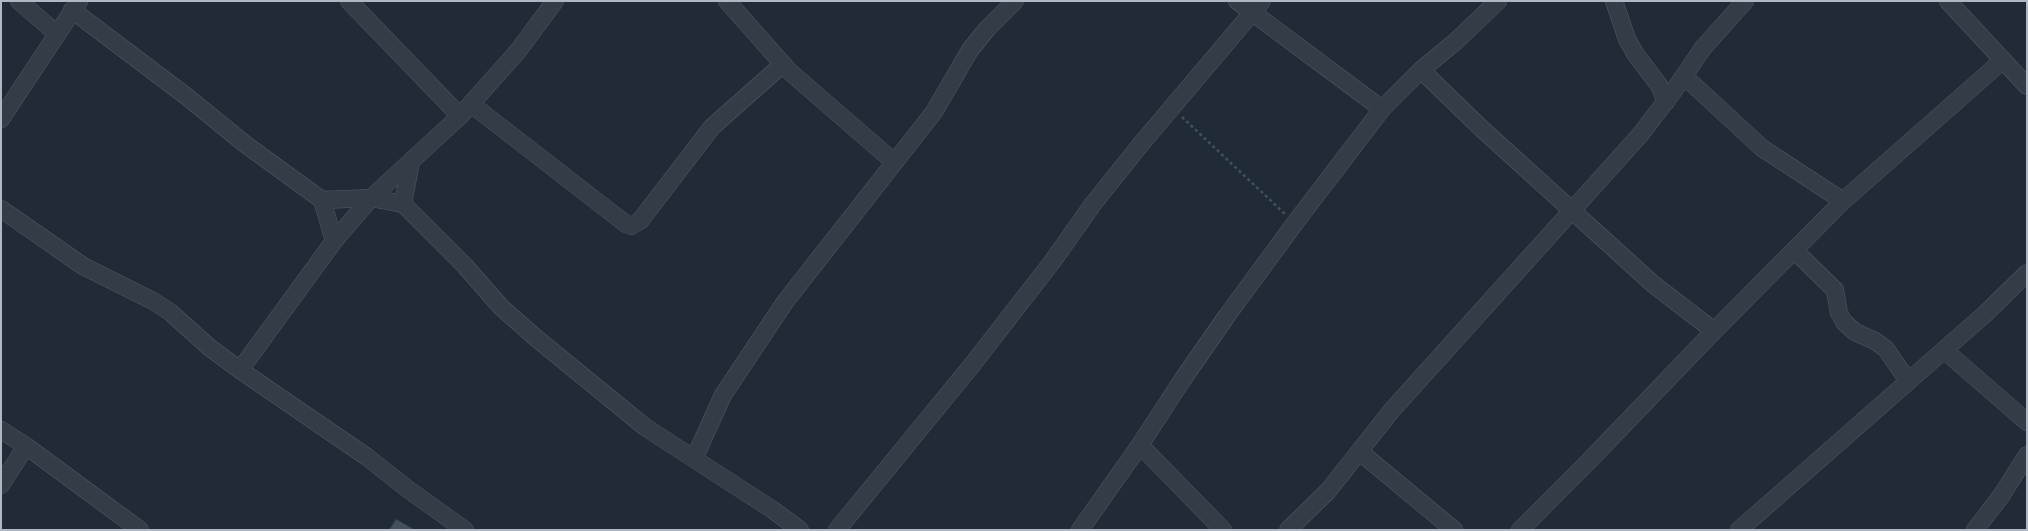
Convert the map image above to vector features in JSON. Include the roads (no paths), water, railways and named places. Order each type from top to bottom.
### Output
[{"type":"street","points":[[19,1],[56,33]]},
{"type":"street","points":[[349,1],[465,110],[626,224],[631,226],[640,221],[712,127],[782,64]]},
{"type":"street","points":[[240,370],[334,241],[371,198],[465,110],[518,51],[555,1]]},
{"type":"street","points":[[727,1],[782,64],[836,113],[894,162]]},
{"type":"street","points":[[1237,1],[1256,6],[1382,109]]},
{"type":"street","points":[[1080,530],[1140,445],[1183,379],[1295,223],[1382,109],[1421,70],[1455,42],[1498,1]]},
{"type":"street","points":[[1614,1],[1627,39],[1636,55],[1659,85],[1666,102]]},
{"type":"street","points":[[1288,530],[1328,491],[1392,410],[1572,209],[1620,158],[1666,102],[1703,48],[1745,1]]},
{"type":"street","points":[[1948,1],[2002,61],[2027,86]]},
{"type":"street","points":[[694,459],[723,395],[785,302],[934,112],[970,50],[1006,4]]},
{"type":"street","points":[[1,119],[56,33],[76,5],[245,144],[322,200],[334,241]]},
{"type":"street","points":[[837,530],[972,365],[1052,262],[1093,204],[1172,106],[1256,6]]},
{"type":"street","points":[[1520,530],[1588,462],[1714,330],[1843,202],[2002,61]]},
{"type":"street","points":[[1421,70],[1481,128],[1654,284],[1714,330]]},
{"type":"street","points":[[1684,76],[1762,148],[1843,202]]},
{"type":"street","points":[[403,204],[410,161]]},
{"type":"street","points":[[322,200],[371,198],[403,204],[465,266],[501,307],[536,338],[645,427],[773,510],[800,530]]},
{"type":"street","points":[[1,209],[83,266],[159,305],[240,370],[366,457],[409,490],[466,530]]},
{"type":"street","points":[[1794,250],[1835,290],[1839,314],[1844,322],[1855,332],[1875,341],[1886,349],[1908,381]]},
{"type":"street","points":[[1739,530],[1944,350],[2027,273]]},
{"type":"street","points":[[1944,350],[2027,422]]},
{"type":"street","points":[[1,430],[26,446],[138,530]]},
{"type":"street","points":[[1140,445],[1223,530]]},
{"type":"street","points":[[1,486],[26,446]]},
{"type":"street","points":[[1360,452],[1454,530]]},
{"type":"street","points":[[1975,530],[2001,496],[2027,456]]}]
